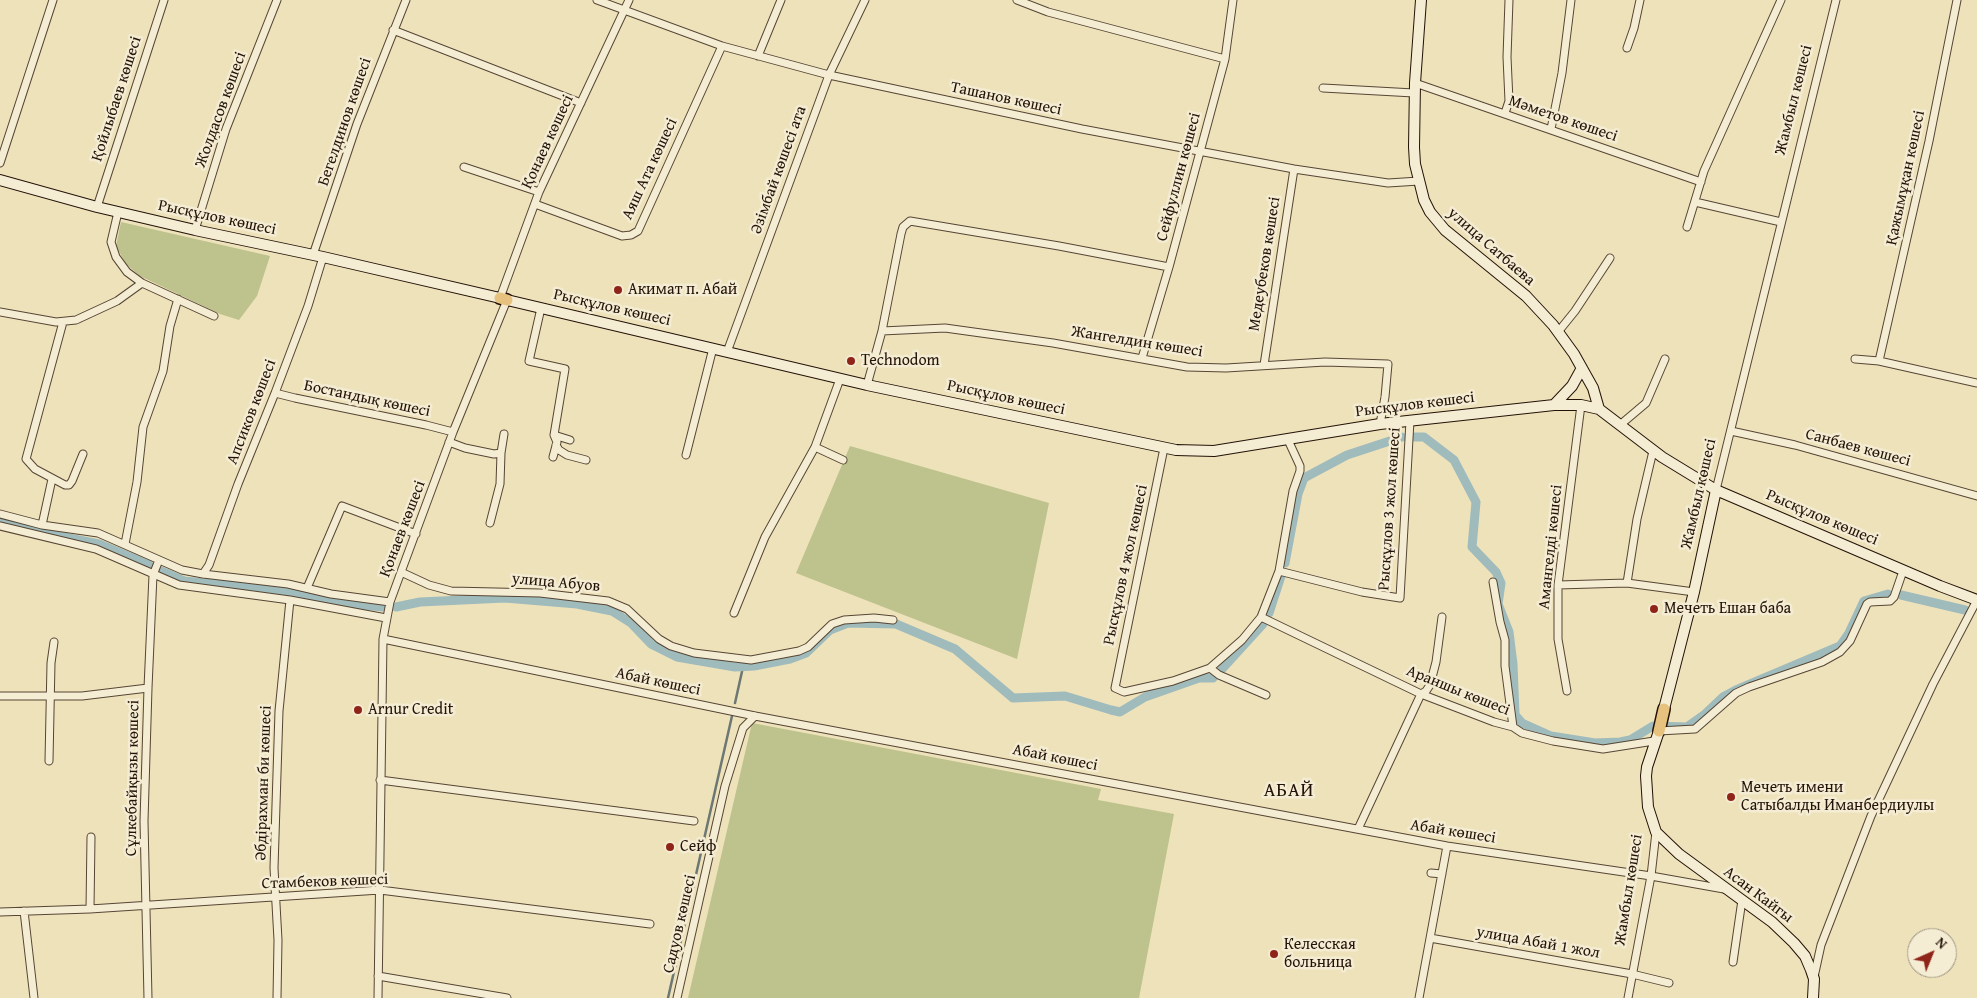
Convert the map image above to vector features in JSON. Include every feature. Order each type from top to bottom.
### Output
[{"type":"main road","name":"улица Сатбаева","points":[[1421,0],[1414,88],[1414,148],[1419,181],[1430,212],[1444,230],[1526,296],[1558,332],[1593,388],[1599,409]]},
{"type":"main road","name":"Рысқұлов көшесі","points":[[0,180],[118,212],[318,256],[840,379],[1164,448],[1214,451],[1380,424],[1554,405],[1581,405],[1599,409],[1654,451],[1716,490],[1977,600]]},
{"type":"main road","points":[[1554,405],[1572,386],[1582,368]]},
{"type":"main road","name":"Жамбыл көшесі","points":[[1656,832],[1648,807],[1647,768],[1694,592],[1716,490]]},
{"type":"main road","name":"Асан Кайгы","points":[[1656,832],[1679,854],[1772,922],[1794,943],[1809,963],[1814,979],[1813,998]]},
{"type":"street","points":[[0,163],[53,0]]},
{"type":"street","name":"Қойлыбаев көшесі","points":[[97,207],[164,0]]},
{"type":"street","name":"Жолдасов көшесі","points":[[195,230],[226,129],[277,0]]},
{"type":"street","name":"Бегелдинов көшесі","points":[[318,256],[357,124],[406,0]]},
{"type":"street","name":"Ташанов көшесі","points":[[597,0],[722,46],[829,75],[1082,129],[1294,169],[1388,183],[1419,181]]},
{"type":"street","name":"Қонаев көшесі","points":[[378,998],[383,639],[390,602],[503,299],[539,192],[629,0]]},
{"type":"street","points":[[758,56],[781,0]]},
{"type":"street","name":"Әзімбай көшесі ата","points":[[727,352],[829,75],[865,0]]},
{"type":"street","points":[[1017,0],[1048,12],[1225,59]]},
{"type":"street","name":"Сейфуллин көшесі","points":[[1142,358],[1169,267],[1225,59],[1233,0]]},
{"type":"street","points":[[1505,113],[1509,100],[1507,56],[1509,0]]},
{"type":"street","points":[[1551,129],[1562,73],[1571,0]]},
{"type":"street","points":[[1627,48],[1634,28],[1640,0]]},
{"type":"street","points":[[1686,227],[1701,182],[1781,0]]},
{"type":"street","name":"Жамбыл көшесі","points":[[1716,490],[1836,0]]},
{"type":"street","name":"Қажымұқан көшесі","points":[[1879,361],[1929,141],[1957,0]]},
{"type":"street","points":[[393,30],[581,103]]},
{"type":"street","name":"Аяш Ата көшесі","points":[[535,204],[622,236],[631,235],[638,231],[722,46]]},
{"type":"street","name":"Мәметов көшесі","points":[[1323,88],[1414,88],[1505,113],[1701,182]]},
{"type":"street","points":[[464,167],[539,192]]},
{"type":"street","name":"Медеубеков көшесі","points":[[1264,365],[1294,169]]},
{"type":"street","points":[[1695,202],[1781,222]]},
{"type":"street","points":[[118,212],[112,235],[113,249],[127,272],[142,283],[214,316]]},
{"type":"street","points":[[867,385],[882,331],[901,234],[903,227],[910,221],[1169,267]]},
{"type":"street","name":"Апсиков көшесі","points":[[203,574],[209,565],[238,484],[308,306],[318,256]]},
{"type":"street","points":[[1558,332],[1575,312],[1610,258]]},
{"type":"street","points":[[0,312],[64,322],[76,320],[117,301],[142,283]]},
{"type":"street","points":[[125,544],[137,482],[143,428],[163,371],[170,326],[178,299]]},
{"type":"street","points":[[541,308],[529,361],[565,369],[554,436],[556,445],[553,457]]},
{"type":"street","points":[[64,322],[26,457],[29,464],[52,479],[69,485],[82,454]]},
{"type":"street","name":"Жангелдин көшесі","points":[[882,331],[945,328],[1054,343],[1187,367],[1226,368],[1325,362],[1388,364],[1380,424]]},
{"type":"street","points":[[686,455],[713,348]]},
{"type":"street","points":[[1620,425],[1646,403],[1665,359]]},
{"type":"street","points":[[1855,359],[1879,361],[1977,383]]},
{"type":"street","points":[[734,613],[765,537],[815,447],[840,379]]},
{"type":"street","name":"Бостандық көшесі","points":[[275,393],[453,432]]},
{"type":"street","name":"Амангелді көшесі","points":[[1567,691],[1558,639],[1558,585],[1581,405]]},
{"type":"street","name":"Рысқұлов 3 жол көшесі","points":[[1279,571],[1362,592],[1400,598],[1410,421]]},
{"type":"street","name":"Санбаев көшесі","points":[[1731,431],[1795,445],[1977,496]]},
{"type":"street","points":[[490,523],[500,484],[504,434]]},
{"type":"street","points":[[554,436],[570,440]]},
{"type":"street","points":[[1266,695],[1219,675],[1210,668],[1242,640],[1261,617],[1279,571],[1293,491],[1300,471],[1300,466],[1288,440]]},
{"type":"street","points":[[449,442],[474,450],[494,454],[501,453]]},
{"type":"street","points":[[556,445],[567,455],[586,460]]},
{"type":"street","points":[[815,447],[843,460]]},
{"type":"street","name":"Рысқұлов 4 жол көшесі","points":[[1164,448],[1115,688],[1124,692],[1134,690],[1173,681],[1210,668]]},
{"type":"street","points":[[1626,583],[1637,519],[1654,451]]},
{"type":"street","points":[[42,525],[52,479]]},
{"type":"street","points":[[307,588],[342,506],[416,534]]},
{"type":"street","points":[[0,514],[42,525],[98,533],[182,570],[288,584],[331,594],[390,602]]},
{"type":"street","points":[[0,526],[96,549],[179,585],[290,600],[386,618]]},
{"type":"street","name":"Сұлкебайқызы көшесі","points":[[148,998],[144,821],[153,574],[159,560]]},
{"type":"street","name":"Араншы көшесі","points":[[1261,617],[1421,694],[1494,722],[1513,727],[1522,733],[1537,738],[1592,749],[1614,748],[1657,734],[1695,729],[1736,693],[1822,662],[1840,652],[1850,641],[1867,604],[1870,602],[1890,601],[1894,597],[1903,570]]},
{"type":"street","name":"улица Абуов","points":[[401,572],[429,585],[452,591],[540,593],[608,601],[627,609],[659,640],[678,648],[712,656],[751,660],[800,651],[832,624],[844,620],[874,618],[893,620]]},
{"type":"street","points":[[1494,582],[1500,622],[1505,640],[1505,666],[1513,727]]},
{"type":"street","points":[[1558,585],[1626,583],[1694,592]]},
{"type":"street","name":"Әбдірахман би көшесі","points":[[277,998],[278,940],[274,868],[279,711],[290,600]]},
{"type":"street","points":[[1814,979],[1821,945],[1870,816],[1933,684],[1977,600]]},
{"type":"street","points":[[1358,829],[1421,694],[1426,691],[1434,673],[1442,616]]},
{"type":"street","name":"Абай көшесі","points":[[383,639],[755,716],[1447,846],[1726,889]]},
{"type":"street","points":[[49,761],[51,663],[54,642]]},
{"type":"street","points":[[0,696],[82,696],[148,688]]},
{"type":"street","name":"Садуов көшесі","points":[[677,998],[725,786],[743,728],[755,716]]},
{"type":"street","points":[[380,780],[694,821]]},
{"type":"street","name":"Жамбыл көшесі","points":[[1628,998],[1651,876],[1656,832]]},
{"type":"street","points":[[90,909],[91,837]]},
{"type":"street","points":[[1419,998],[1447,846]]},
{"type":"street","points":[[1431,873],[1442,874]]},
{"type":"street","name":"Стамбеков көшесі","points":[[0,912],[145,906],[380,890],[650,924]]},
{"type":"street","points":[[1733,962],[1742,900]]},
{"type":"street","points":[[24,911],[34,998]]},
{"type":"street","name":"улица Абай 1 жол","points":[[1430,938],[1669,982]]},
{"type":"street","points":[[378,976],[507,998]]},
{"type":"green space","points":[[121,222],[270,256],[257,296],[239,320],[220,314],[140,276],[126,264],[116,246]]},
{"type":"green space","points":[[850,446],[1049,503],[1017,659],[796,573]]},
{"type":"green space","points":[[752,723],[1101,789],[1098,800],[1174,814],[1139,998],[688,998]]},
{"type":"waterway","points":[[1285,563],[1298,494],[1304,478],[1347,455],[1402,437]]},
{"type":"waterway","points":[[1415,437],[1424,437],[1454,460],[1476,502],[1472,547],[1496,572],[1501,583],[1498,604],[1509,632],[1513,664],[1515,715],[1522,723],[1551,736],[1595,743],[1620,742],[1630,740],[1653,726],[1687,727],[1704,715],[1723,697],[1736,690],[1840,646],[1849,633],[1864,601],[1888,594]]},
{"type":"waterway","points":[[0,522],[38,532],[99,544],[149,565]]},
{"type":"waterway","points":[[161,571],[184,581],[281,590],[329,602],[383,607]]},
{"type":"waterway","points":[[1269,613],[1281,576]]},
{"type":"waterway","points":[[1901,595],[1965,610]]},
{"type":"waterway","points":[[396,607],[420,602],[505,598],[577,604],[612,611],[631,623],[651,644],[677,657],[735,667],[754,666],[790,659],[806,653],[830,630],[848,623],[896,624],[955,649],[1013,698],[1065,696],[1120,712],[1145,697],[1199,678],[1213,678]]},
{"type":"waterway","points":[[1222,669],[1263,624]]},
{"type":"waterway","points":[[735,703],[743,667]]},
{"type":"waterway","points":[[668,998],[732,716]]},
{"type":"place","name":"Акимат п. Абай","points":[[618,290]]},
{"type":"place","name":"Technodom","points":[[851,361]]},
{"type":"place","name":"Мечеть Ешан баба","points":[[1654,609]]},
{"type":"place","name":"Arnur Credit","points":[[358,710]]},
{"type":"place","name":"Мечеть имени Сатыбалды Иманбердиулы","points":[[1731,797]]},
{"type":"place","name":"Сейф","points":[[670,847]]},
{"type":"place","name":"Келесская больница","points":[[1274,954]]},
{"type":"district","name":"АБАЙ","points":[[1289,791]]}]
